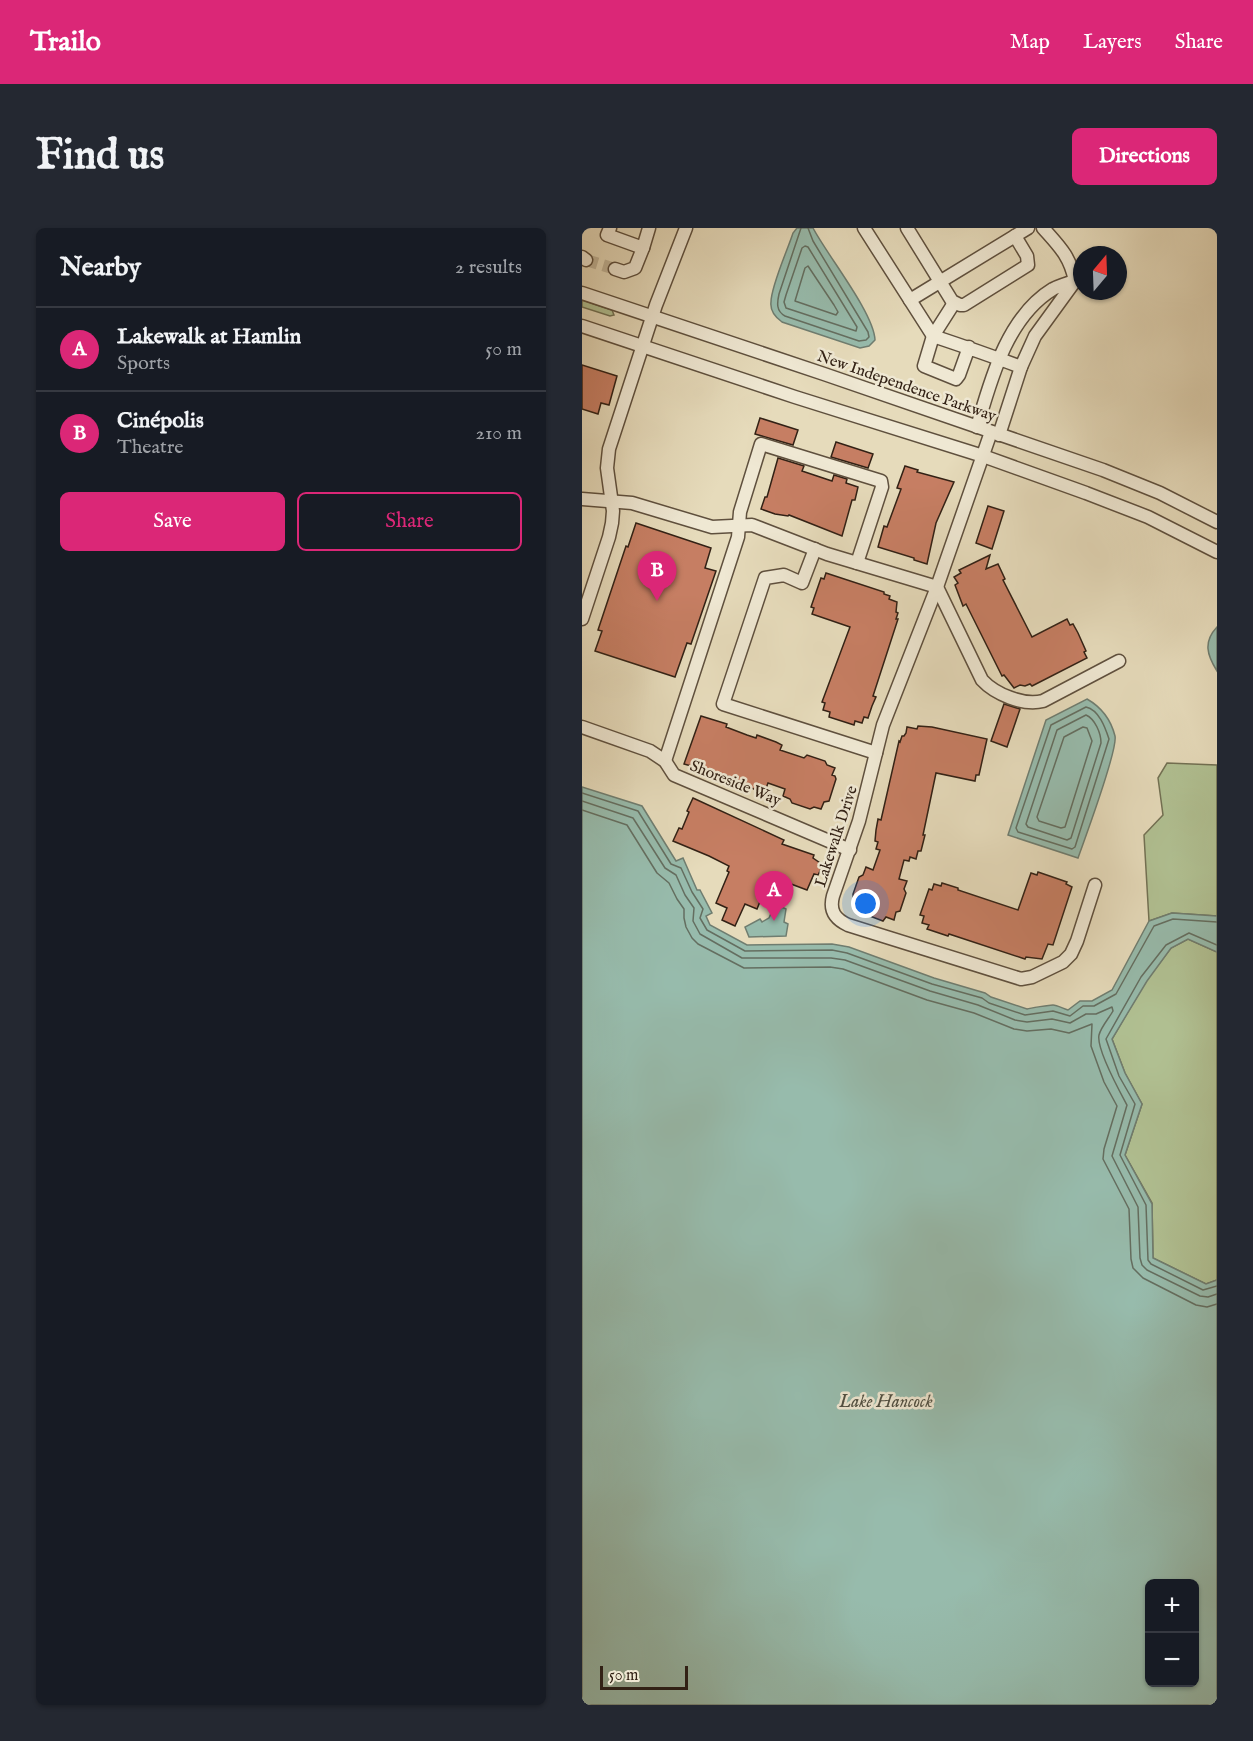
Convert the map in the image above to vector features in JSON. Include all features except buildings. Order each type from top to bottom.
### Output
[{"type":"street","points":[[610,228],[607,235],[643,248]]},
{"type":"street","points":[[615,269],[624,272],[635,268],[649,228]]},
{"type":"street","points":[[582,619],[611,531],[613,511],[607,468],[609,448],[652,316],[686,228]]},
{"type":"street","points":[[864,228],[933,336],[1021,367]]},
{"type":"street","points":[[907,228],[954,303],[964,305],[1028,265],[1027,256],[1015,236]]},
{"type":"street","points":[[910,300],[1028,228]]},
{"type":"street","points":[[1043,228],[1063,250],[1073,272]]},
{"type":"street","points":[[977,427],[1009,338],[1023,317],[1053,289],[1073,282]]},
{"type":"street","name":"Lakewalk Drive","points":[[1073,284],[1035,336],[995,433],[983,456],[937,587],[887,713],[866,797],[831,902],[831,909],[836,918],[848,925],[1021,979],[1032,977],[1063,962],[1071,954],[1095,885]]},
{"type":"street","name":"New Independence Parkway","points":[[582,293],[1113,474],[1160,493],[1217,522]]},
{"type":"street","points":[[954,303],[933,336],[924,366],[954,379],[959,375],[969,347]]},
{"type":"street","points":[[582,326],[795,397],[983,456],[1148,518],[1217,552]]},
{"type":"street","points":[[665,761],[738,537],[740,512],[761,444],[881,481],[882,487],[857,563]]},
{"type":"street","points":[[582,499],[640,505],[712,527],[739,525],[759,527],[814,549],[937,587],[982,680],[1000,694],[1029,703],[1042,702],[1119,661]]},
{"type":"street","points":[[814,549],[802,583],[784,575],[765,578],[723,704],[876,753]]},
{"type":"street","name":"Shoreside Way","points":[[582,727],[650,751],[665,761],[674,775],[850,850]]},
{"type":"shaded area","points":[[582,300],[612,310],[614,315],[610,316],[582,307]]},
{"type":"shaded area","points":[[1167,763],[1217,765],[1217,916],[1172,913],[1149,921],[1144,835],[1163,815],[1158,778]]},
{"type":"shaded area","points":[[1188,939],[1217,952],[1217,1280],[1206,1284],[1153,1258],[1152,1203],[1125,1155],[1142,1104],[1125,1073],[1112,1039],[1146,981],[1171,948]]},
{"type":"water","points":[[797,228],[813,228],[859,300],[873,329],[875,340],[869,346],[860,348],[782,322],[777,318],[771,308],[772,295],[793,233]]},
{"type":"water","points":[[1217,627],[1217,671],[1209,654],[1208,643]]},
{"type":"water","points":[[1087,699],[1105,714],[1115,736],[1115,744],[1078,858],[1008,835],[1046,720]]},
{"type":"water","name":"Lake Hancock","points":[[582,787],[642,806],[676,861],[683,858],[697,890],[700,890],[712,913],[706,916],[710,925],[747,945],[832,944],[849,947],[1027,1009],[1053,1005],[1068,1010],[1080,1001],[1092,1001],[1112,990],[1149,921],[1172,913],[1217,916],[1217,952],[1188,939],[1171,948],[1147,981],[1112,1039],[1125,1073],[1142,1104],[1125,1155],[1152,1204],[1153,1258],[1206,1284],[1217,1280],[1217,1705],[584,1705],[582,1703]]},
{"type":"water","points":[[775,904],[786,909],[784,922],[788,924],[786,936],[749,937],[745,927],[760,919],[762,922],[769,918]]},
{"type":"tunnel","points":[[586,260],[615,269]]},
{"type":"place","name":"Cinépolis","points":[[657,601]]},
{"type":"place","name":"Lakewalk at Hamlin","points":[[774,921]]}]
